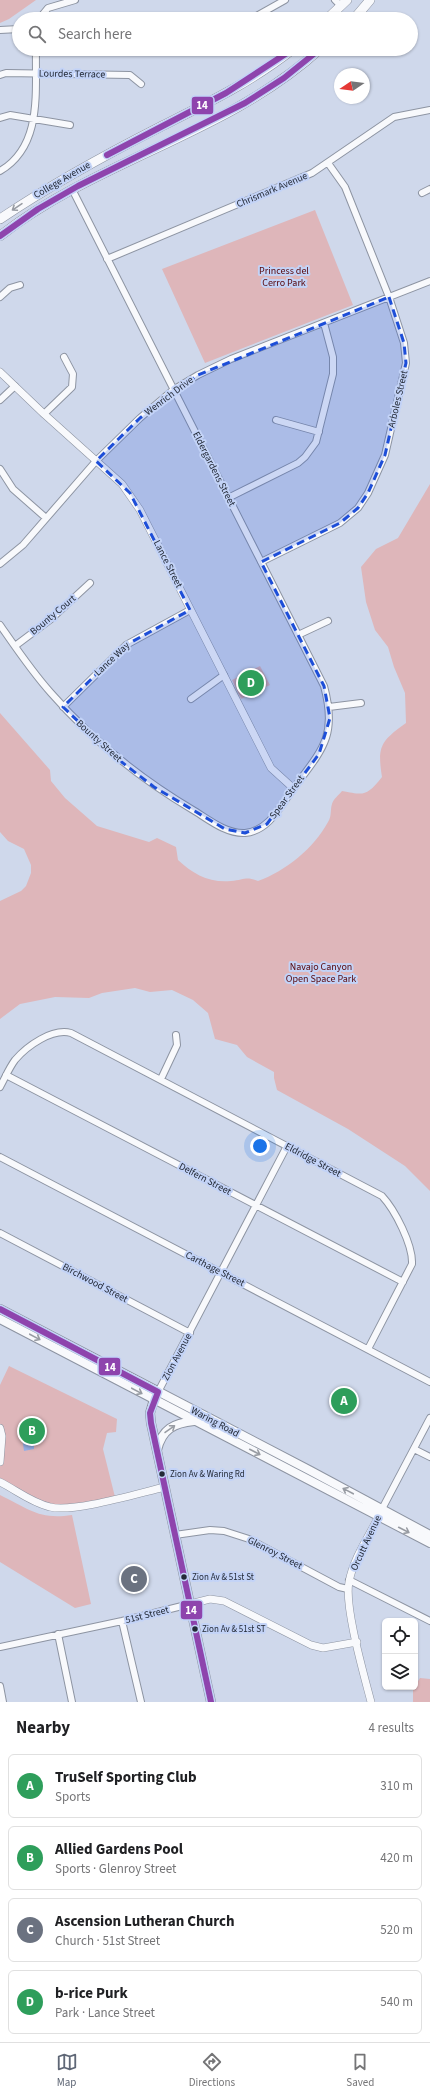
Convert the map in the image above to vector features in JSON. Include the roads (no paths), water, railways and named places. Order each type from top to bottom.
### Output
[{"type":"main road","points":[[360,12],[370,0]]},
{"type":"main road","points":[[333,12],[341,2]]},
{"type":"main road","name":"College Avenue","points":[[0,219],[66,176],[214,101],[254,77],[283,56]]},
{"type":"main road","name":"College Avenue","points":[[0,236],[47,203],[72,189],[241,106],[276,84],[311,56]]},
{"type":"main road","name":"Waring Road","points":[[0,1309],[156,1396],[195,1421],[430,1543]]},
{"type":"main road","name":"Waring Road","points":[[0,1319],[382,1509],[430,1535]]},
{"type":"main road","name":"Zion Avenue","points":[[156,1396],[150,1413],[157,1452],[211,1702]]},
{"type":"main road","points":[[157,1452],[160,1440],[166,1430],[180,1423],[195,1421]]},
{"type":"street","points":[[45,12],[48,8],[75,0]]},
{"type":"street","points":[[264,12],[285,0]]},
{"type":"street","points":[[0,30],[12,29]]},
{"type":"street","points":[[0,171],[19,155],[28,139],[35,120],[36,56]]},
{"type":"street","name":"Lourdes Terrace","points":[[0,75],[130,75],[141,84]]},
{"type":"street","name":"Chrismark Avenue","points":[[106,259],[312,173],[379,125],[394,117],[430,110]]},
{"type":"street","points":[[0,118],[10,115],[70,125]]},
{"type":"street","name":"Arboles Street","points":[[261,562],[340,523],[358,508],[368,493],[385,455],[406,363],[404,344],[389,297],[345,187],[328,163]]},
{"type":"street","name":"Eldergardens Street","points":[[72,189],[106,259],[324,686],[329,706],[328,731],[319,754]]},
{"type":"street","points":[[422,192],[430,189]]},
{"type":"street","name":"Wenrich Drive","points":[[0,564],[23,545],[96,461],[140,418],[173,390],[198,375],[230,359],[430,281]]},
{"type":"street","points":[[0,297],[10,288],[20,285]]},
{"type":"street","points":[[228,498],[298,463],[306,457],[316,442],[333,374],[333,357],[324,323]]},
{"type":"street","points":[[44,414],[72,387],[73,374],[64,357]]},
{"type":"street","name":"Lance Street","points":[[0,372],[122,484],[137,504],[271,768],[293,788]]},
{"type":"street","points":[[0,400],[15,386]]},
{"type":"street","points":[[276,420],[319,432]]},
{"type":"street","points":[[0,470],[13,489],[46,518]]},
{"type":"street","name":"Bounty Court","points":[[15,646],[52,619],[90,583]]},
{"type":"street","name":"Lance Way","points":[[63,707],[126,645],[190,610]]},
{"type":"street","points":[[298,635],[328,621]]},
{"type":"street","name":"Bounty Street","points":[[0,625],[49,692],[89,734],[154,787],[225,829]]},
{"type":"street","points":[[191,699],[224,675]]},
{"type":"street","points":[[329,706],[361,703]]},
{"type":"street","name":"Spear Street","points":[[225,829],[245,833],[267,824],[319,754]]},
{"type":"street","name":"Eldridge Street","points":[[6,1075],[19,1056],[49,1034],[58,1032],[71,1033],[382,1196],[396,1220],[412,1255],[412,1264],[368,1349]]},
{"type":"street","points":[[161,1079],[177,1045],[176,1035]]},
{"type":"street","points":[[0,1087],[6,1075]]},
{"type":"street","name":"Delfern Street","points":[[6,1075],[403,1282]]},
{"type":"street","name":"Zion Avenue","points":[[156,1396],[287,1146]]},
{"type":"street","name":"Carthage Street","points":[[0,1158],[222,1272],[430,1382]]},
{"type":"street","name":"Birchwood Street","points":[[0,1233],[190,1333]]},
{"type":"street","name":"Orcutt Avenue","points":[[370,1702],[357,1642],[348,1589],[349,1580],[358,1556],[430,1418]]},
{"type":"street","points":[[0,1428],[2,1436],[0,1462]]},
{"type":"street","points":[[414,1448],[430,1457]]},
{"type":"street","points":[[0,1482],[40,1504],[60,1509],[100,1502],[165,1487]]},
{"type":"street","name":"Glenroy Street","points":[[175,1535],[210,1530],[224,1531],[249,1539],[339,1587],[348,1589]]},
{"type":"street","points":[[349,1580],[430,1621]]},
{"type":"street","name":"51st Street","points":[[0,1646],[122,1621],[210,1599],[224,1601],[311,1645],[323,1648],[357,1642]]},
{"type":"street","points":[[122,1621],[141,1702]]},
{"type":"street","points":[[58,1634],[72,1702]]},
{"type":"street","points":[[0,1686],[3,1702]]},
{"type":"water","points":[[40,1419],[44,1441],[28,1443],[28,1445],[34,1444],[34,1449],[24,1451],[20,1422]]},
{"type":"place","name":"b-rice Purk","points":[[251,683]]},
{"type":"place","name":"TruSelf Sporting Club","points":[[344,1401]]},
{"type":"place","name":"Allied Gardens Pool","points":[[32,1431]]},
{"type":"place","name":"Zion Av & Waring Rd","points":[[162,1474]]},
{"type":"place","name":"Zion Av & 51st St","points":[[184,1577]]},
{"type":"place","name":"Ascension Lutheran Church","points":[[134,1579]]},
{"type":"place","name":"Zion Av & 51st ST","points":[[195,1629]]},
{"type":"park label","name":"Princess del Cerro Park","points":[[284,276]]},
{"type":"park label","name":"Navajo Canyon Open Space Park","points":[[321,972]]}]
